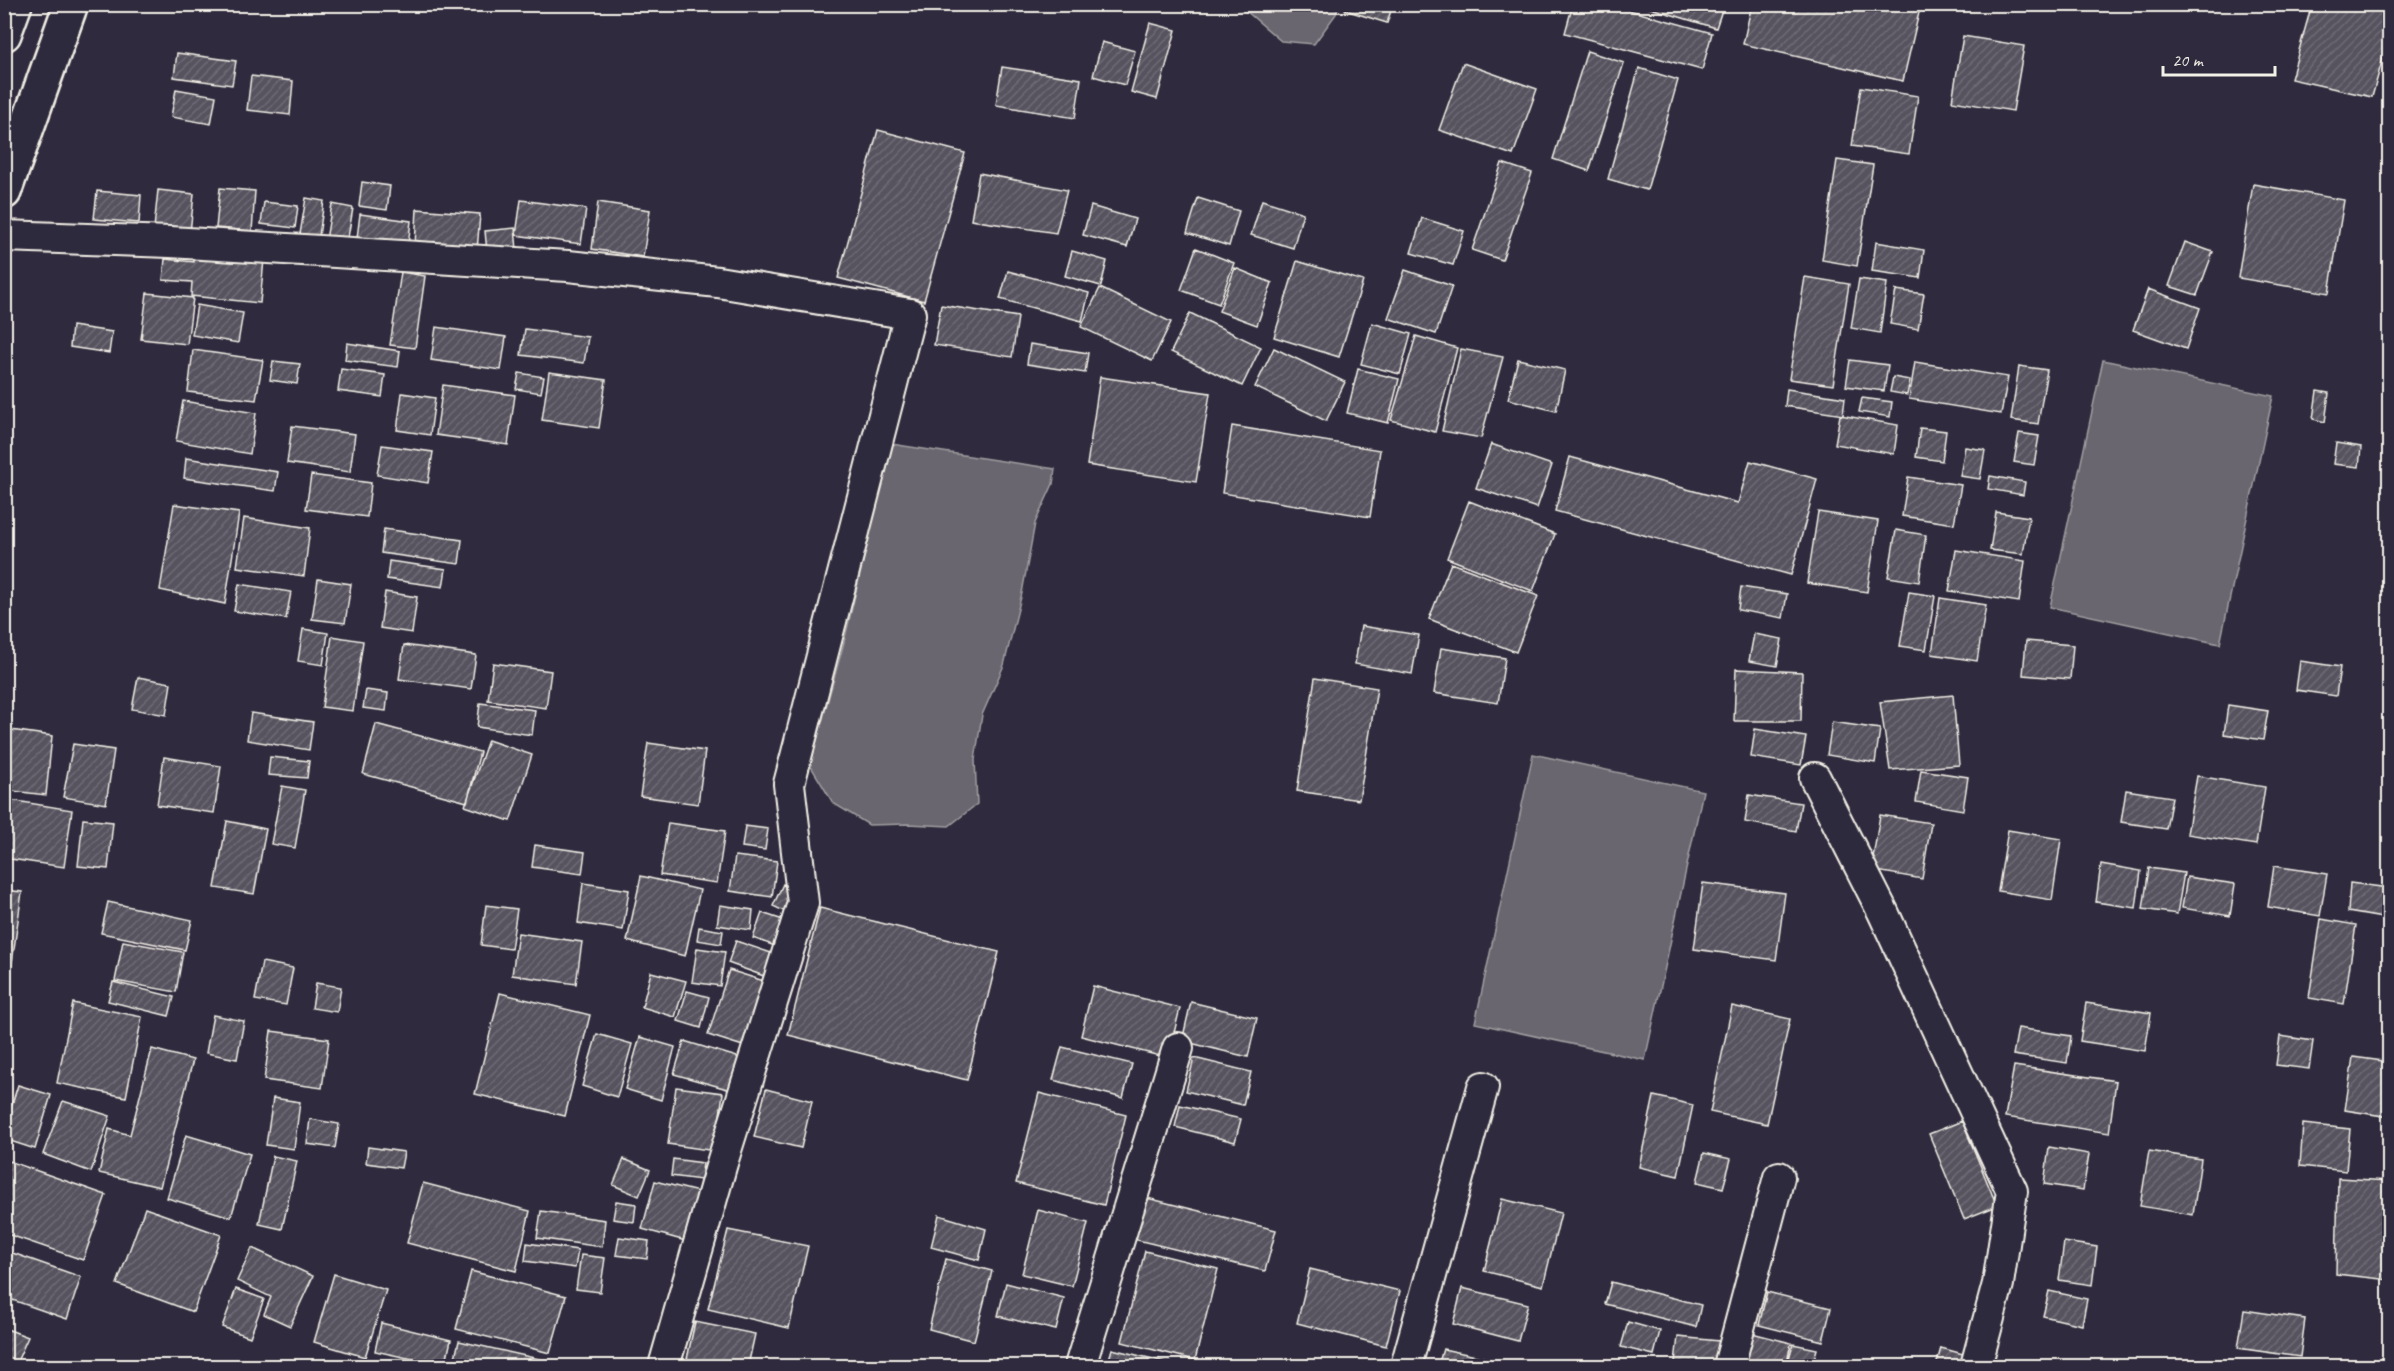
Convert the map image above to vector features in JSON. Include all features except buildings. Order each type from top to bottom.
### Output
[{"type":"main road","points":[[4,34],[15,4]]},
{"type":"main road","points":[[4,192],[72,4]]},
{"type":"street","points":[[4,236],[170,242],[568,266],[718,282],[910,314],[789,784],[803,903],[722,1163],[664,1366]]},
{"type":"street","points":[[1815,778],[1883,912],[2012,1191],[1998,1284],[1976,1366]]},
{"type":"street","points":[[1080,1366],[1178,1047]]},
{"type":"street","points":[[1406,1366],[1483,1087]]},
{"type":"street","points":[[1729,1366],[1779,1177]]},
{"type":"shaded area","points":[[1225,5],[1339,5],[1336,14],[1314,44],[1281,41],[1246,11]]},
{"type":"shaded area","points":[[2103,360],[2273,396],[2220,644],[2050,607]]},
{"type":"shaded area","points":[[891,444],[1055,469],[1053,484],[1035,523],[1022,593],[1004,665],[982,715],[975,760],[977,804],[949,826],[869,825],[833,803],[810,765],[843,646]]},
{"type":"shaded area","points":[[1533,754],[1703,791],[1645,1060],[1475,1023]]}]
